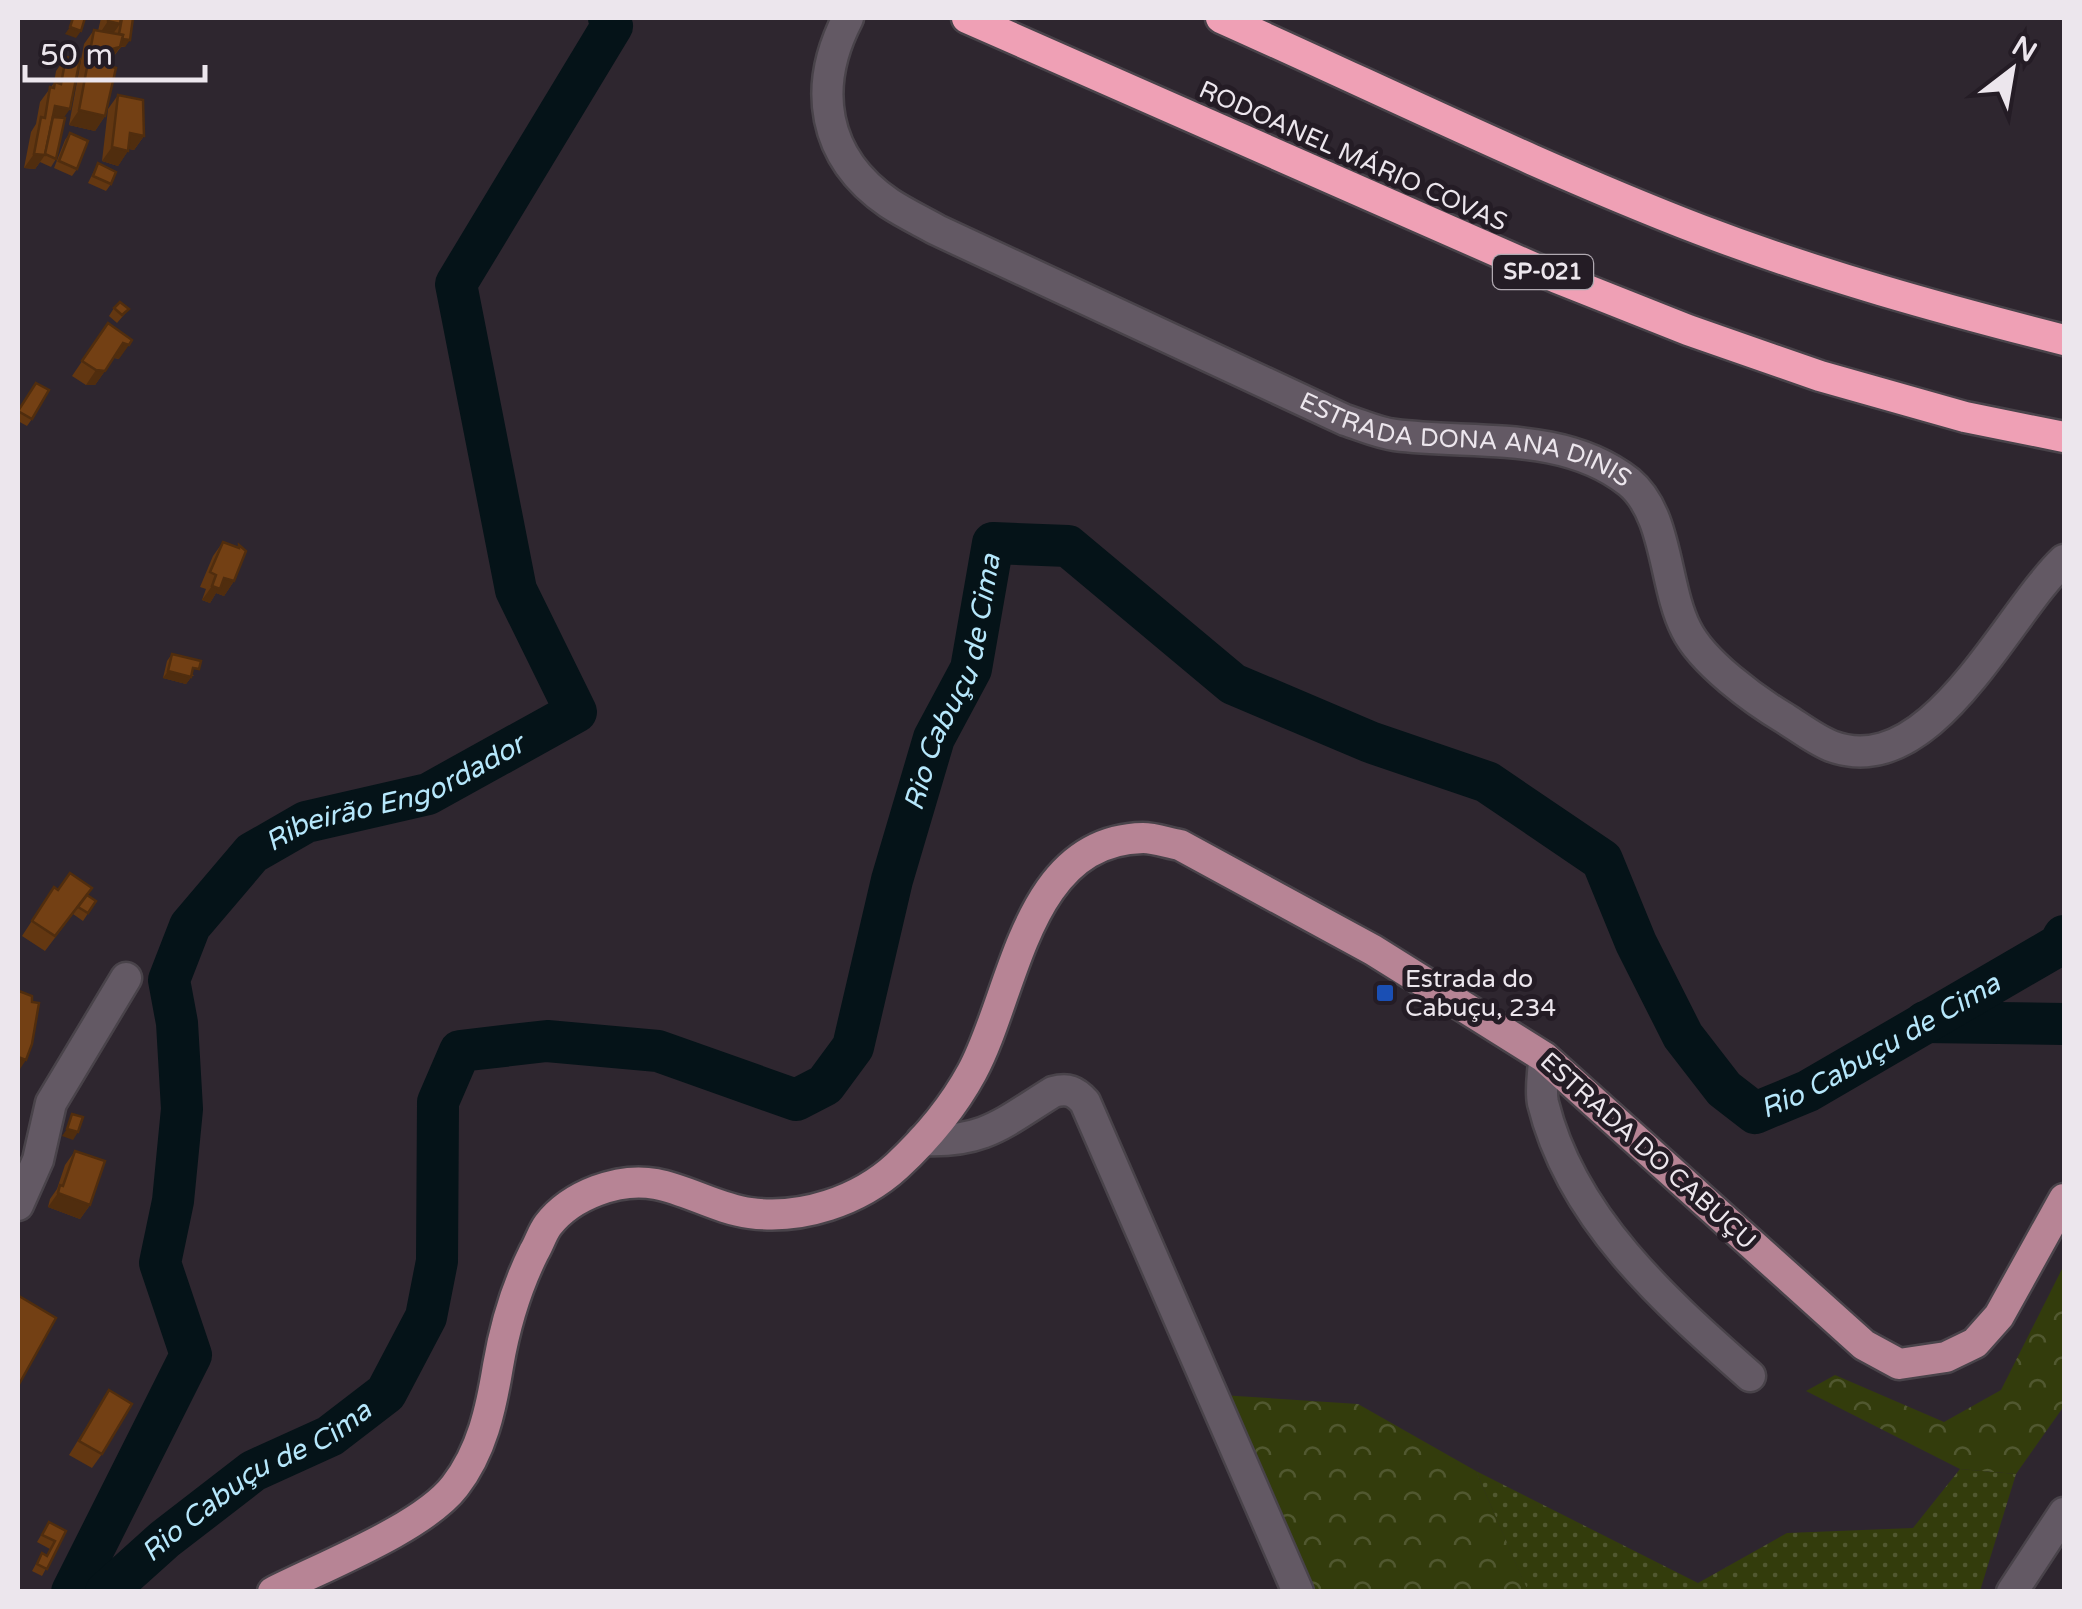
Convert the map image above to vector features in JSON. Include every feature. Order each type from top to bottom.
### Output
[{"type":"highway","name":"RODOANEL MÁRIO COVAS","points":[[967,18],[1557,278],[1688,330],[1820,376],[1965,417],[2064,438]]},
{"type":"highway","points":[[1221,18],[1611,194],[1704,230],[1953,312],[2064,340]]},
{"type":"main road","name":"ESTRADA DO CABUÇU","points":[[273,1592],[420,1518],[454,1488],[476,1452],[490,1413],[504,1328],[515,1290],[548,1225],[577,1199],[612,1186],[654,1184],[750,1213],[810,1213],[848,1197],[894,1169],[954,1103],[974,1069],[1033,915],[1057,882],[1084,855],[1112,842],[1146,838],[1180,846],[1373,950],[1544,1057],[1864,1345],[1899,1364],[1946,1357],[1975,1343],[1999,1316],[2064,1199]]},
{"type":"street","name":"ESTRADA DONA ANA DINIS","points":[[848,18],[826,79],[828,121],[849,164],[886,202],[936,230],[1344,420],[1390,435],[1529,444],[1583,456],[1631,484],[1650,512],[1686,629],[1716,666],[1756,701],[1832,746],[1870,752],[1904,742],[1938,716],[2064,560]]},
{"type":"street","points":[[18,1206],[38,1160],[51,1103],[126,978]]},
{"type":"street","points":[[1544,1057],[1542,1100],[1560,1148],[1612,1239],[1647,1280],[1750,1376]]},
{"type":"street","points":[[922,1140],[965,1140],[1065,1089],[1086,1102],[1298,1592]]},
{"type":"street","points":[[2012,1592],[2064,1513]]},
{"type":"green space","points":[[2064,1265],[2064,1406],[2016,1474],[1960,1469],[1806,1391],[1835,1375],[1944,1422],[2001,1390]]},
{"type":"green space","points":[[1221,1395],[1358,1404],[1476,1471],[1528,1591],[1297,1591]]},
{"type":"green space","points":[[1960,1469],[2016,1474],[1980,1591],[1528,1592],[1476,1471],[1698,1583],[1787,1533],[1913,1528]]},
{"type":"building","points":[[73,18],[85,18],[81,31],[70,27]]},
{"type":"building","points":[[122,18],[133,18],[130,40],[119,34]]},
{"type":"building","points":[[94,30],[123,35],[120,47],[100,48],[97,63],[116,68],[105,116],[79,110]]},
{"type":"building","points":[[66,57],[80,59],[70,109],[55,106],[45,155],[34,154],[50,87],[54,88],[55,82],[61,84]]},
{"type":"building","points":[[118,95],[143,100],[144,136],[130,133],[128,151],[112,147]]},
{"type":"building","points":[[53,117],[65,118],[56,159],[45,154]]},
{"type":"building","points":[[70,133],[88,141],[77,169],[59,161]]},
{"type":"building","points":[[98,163],[116,172],[111,184],[93,176]]},
{"type":"building","points":[[120,302],[129,309],[122,315],[114,308]]},
{"type":"building","points":[[108,323],[132,340],[129,345],[123,343],[105,371],[96,370],[82,361]]},
{"type":"building","points":[[36,383],[49,390],[32,419],[18,411]]},
{"type":"building","points":[[223,542],[239,545],[246,551],[234,581],[224,578],[220,589],[212,586],[216,575],[210,572]]},
{"type":"building","points":[[172,654],[201,661],[199,669],[193,668],[191,677],[168,671]]},
{"type":"building","points":[[70,873],[92,888],[55,936],[32,921],[54,887],[58,890]]},
{"type":"building","points":[[87,895],[96,901],[88,913],[78,907]]},
{"type":"building","points":[[19,991],[39,1003],[26,1060],[18,1057]]},
{"type":"building","points":[[72,1114],[83,1117],[78,1132],[67,1129]]},
{"type":"building","points":[[75,1151],[105,1161],[90,1205],[58,1193]]},
{"type":"building","points":[[19,1296],[56,1318],[18,1386],[18,1299]]},
{"type":"building","points":[[109,1390],[132,1404],[102,1454],[79,1441]]},
{"type":"building","points":[[49,1522],[66,1531],[47,1569],[37,1564],[55,1541],[42,1535]]},
{"type":"waterway","name":"Ribeirão Engordador","points":[[72,1592],[191,1355],[160,1263],[173,1201],[182,1109],[177,1023],[169,980],[190,926],[252,853],[306,822],[428,794],[576,712],[516,590],[456,284],[612,26],[609,18]]},
{"type":"waterway","name":"Rio Cabuçu de Cima","points":[[106,1592],[165,1539],[253,1471],[330,1436],[386,1393],[426,1317],[437,1261],[438,1102],[460,1051],[547,1041],[658,1051],[796,1100],[825,1085],[853,1047],[892,880],[934,738],[971,669],[993,543],[1068,546],[1233,684],[1370,742],[1487,782],[1602,860],[1636,943],[1683,1036],[1724,1089],[1755,1113],[1808,1091],[2059,945],[2064,936]]},
{"type":"waterway","points":[[1925,1022],[2064,1024]]},
{"type":"place","name":"Estrada do Cabuçu, 234","points":[[1385,993]]}]
